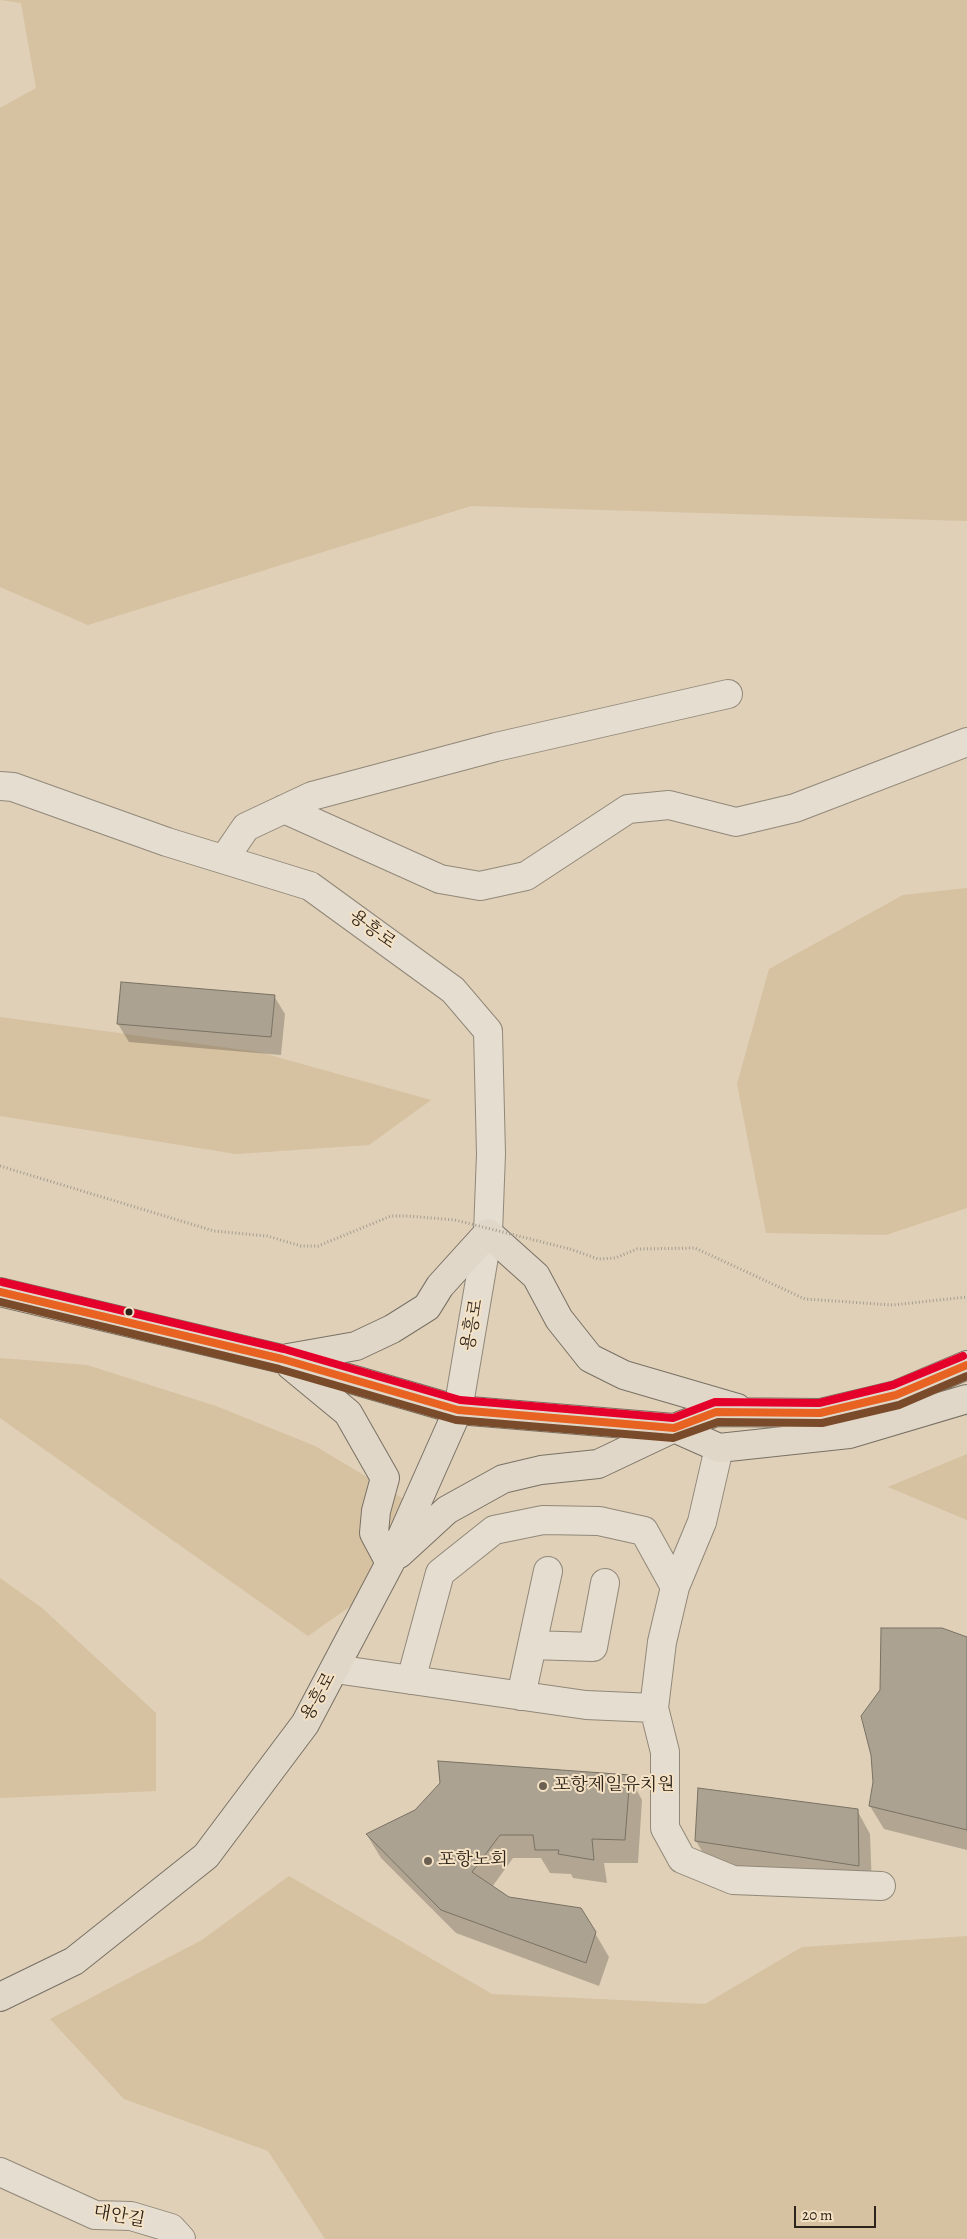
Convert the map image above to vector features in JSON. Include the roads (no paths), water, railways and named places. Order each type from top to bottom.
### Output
[{"type":"main road","points":[[282,1359],[356,1346],[392,1329],[427,1307],[440,1286],[488,1233],[536,1276],[559,1319],[590,1358],[624,1375],[751,1412]]},
{"type":"main road","points":[[0,1292],[282,1359],[458,1410],[674,1428],[719,1448],[849,1434],[967,1399]]},
{"type":"main road","points":[[282,1359],[348,1413],[367,1444],[385,1478],[376,1511],[374,1533],[390,1563],[447,1510],[503,1479],[540,1470],[598,1464],[674,1428],[716,1412],[820,1413],[896,1395],[967,1365]]},
{"type":"main road","name":"용흥로","points":[[0,1997],[74,1961],[206,1856],[305,1724],[390,1563],[458,1410]]},
{"type":"street","points":[[224,859],[246,827],[312,796],[487,750],[728,694]]},
{"type":"street","points":[[284,809],[440,878],[480,886],[526,876],[628,809],[669,805],[736,822],[795,808],[967,742]]},
{"type":"street","name":"용흥로","points":[[0,786],[13,787],[167,842],[310,886],[453,990],[488,1031],[491,1154],[488,1233],[458,1410]]},
{"type":"street","points":[[719,1448],[702,1522],[676,1587],[662,1642],[654,1708],[665,1752],[665,1828],[682,1859],[734,1880],[881,1886]]},
{"type":"street","points":[[411,1680],[440,1573],[494,1530],[543,1520],[599,1521],[644,1531],[676,1587]]},
{"type":"street","points":[[521,1696],[548,1571]]},
{"type":"street","points":[[532,1644],[593,1647],[605,1584]]},
{"type":"street","points":[[335,1668],[586,1706],[654,1708]]},
{"type":"street","name":"대안길","points":[[0,2172],[95,2215],[131,2216],[171,2228],[180,2239]]},
{"type":"place","name":"포항제일유치원","points":[[543,1786]]},
{"type":"place","name":"포항노회","points":[[428,1861]]}]
